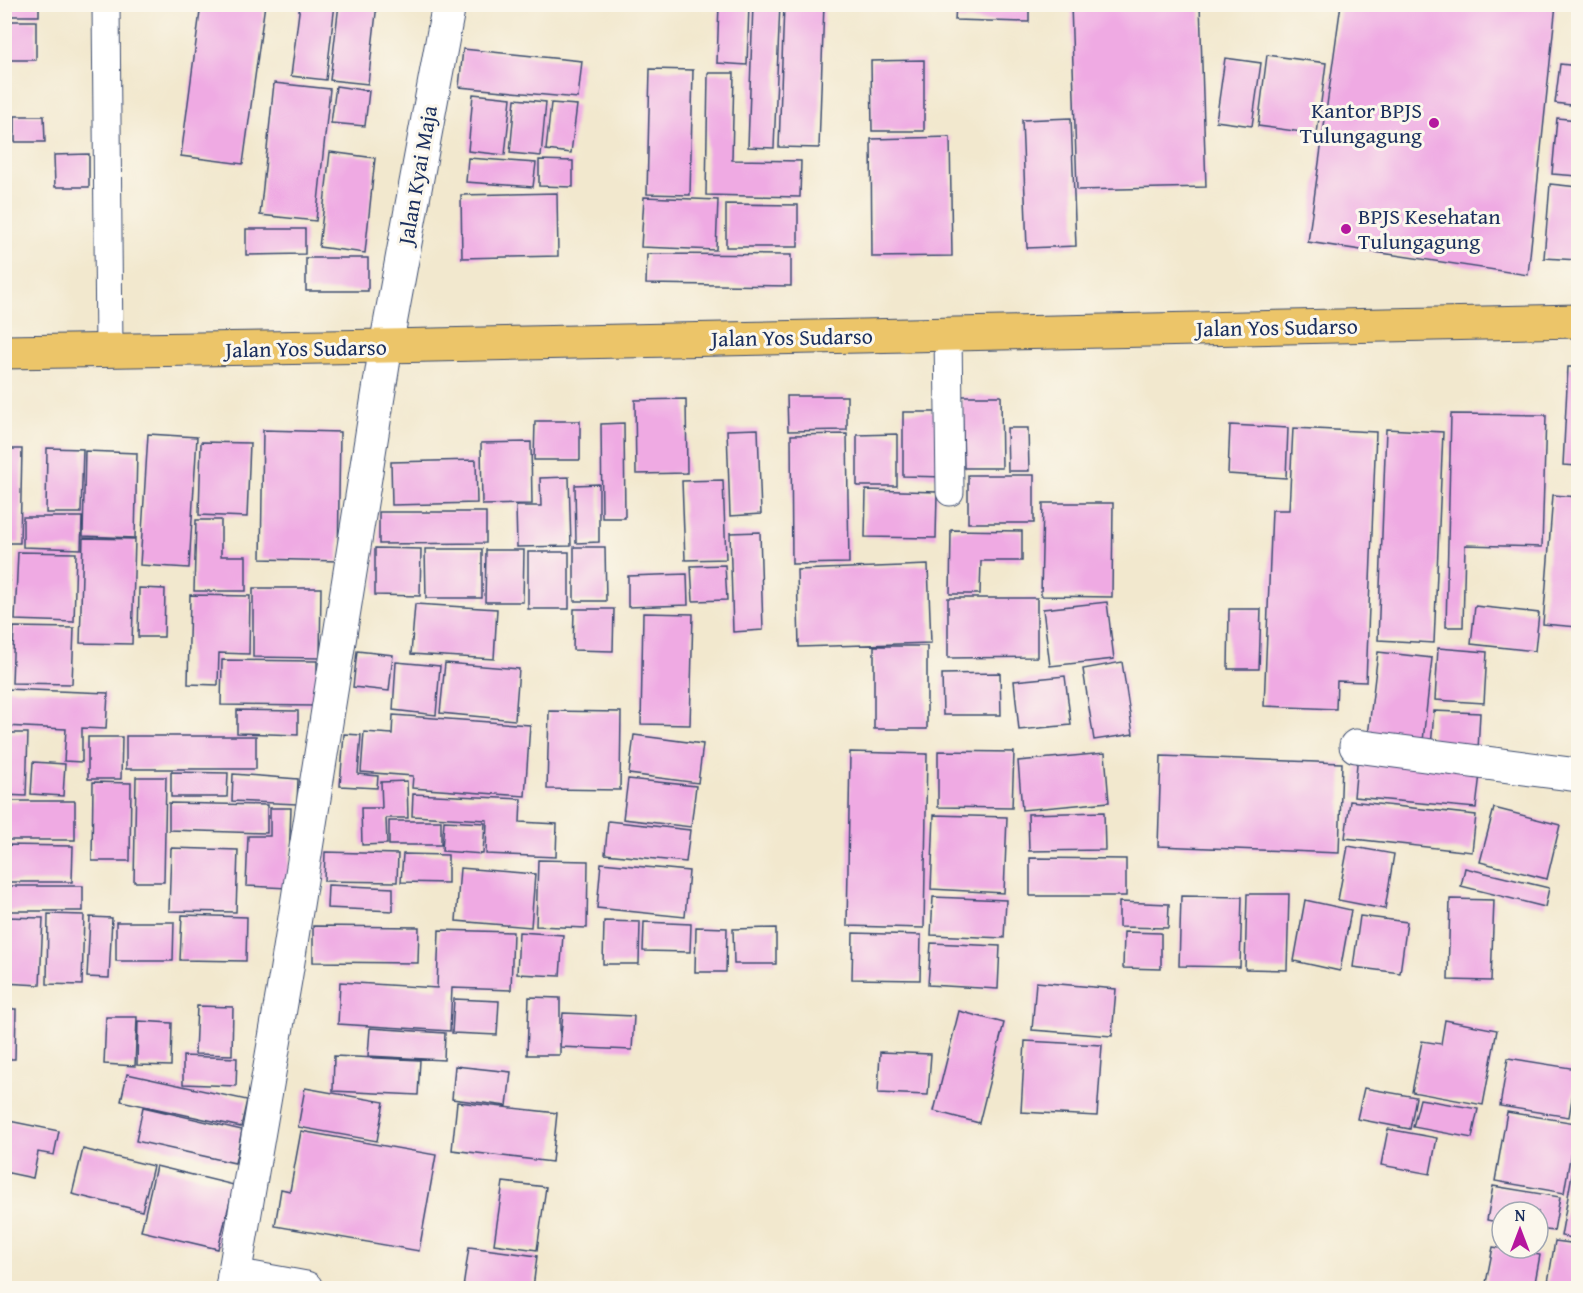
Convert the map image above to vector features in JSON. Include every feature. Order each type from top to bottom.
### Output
[{"type":"highway","name":"Jalan Yos Sudarso","points":[[4,352],[1578,321]]},
{"type":"street","name":"Jalan Kyai Maja","points":[[233,1282],[286,975],[386,346],[449,4]]},
{"type":"street","points":[[1356,746],[1578,775]]},
{"type":"street","points":[[233,1282],[306,1288]]},
{"type":"lane","points":[[106,4],[109,351]]},
{"type":"lane","points":[[948,333],[950,492]]},
{"type":"building","points":[[4,4],[39,4],[39,16],[4,16]]},
{"type":"building","points":[[201,4],[265,4],[243,164],[181,156]]},
{"type":"building","points":[[300,4],[335,4],[326,80],[291,76]]},
{"type":"building","points":[[339,4],[377,4],[368,84],[330,80]]},
{"type":"building","points":[[719,4],[749,4],[747,65],[717,63]]},
{"type":"building","points":[[753,4],[780,4],[774,148],[748,147]]},
{"type":"building","points":[[784,4],[824,4],[819,148],[779,147]]},
{"type":"building","points":[[956,4],[1029,4],[1029,22],[955,20]]},
{"type":"building","points":[[1071,4],[1200,4],[1206,187],[1077,190]]},
{"type":"building","name":"Kantor BPJS Tulungagung","points":[[1341,4],[1556,4],[1528,275],[1308,242]]},
{"type":"building","points":[[5,21],[36,21],[36,60],[5,60]]},
{"type":"building","points":[[463,49],[582,61],[578,98],[459,87]]},
{"type":"building","points":[[1267,55],[1326,63],[1317,134],[1258,126]]},
{"type":"building","points":[[1225,58],[1261,63],[1252,126],[1216,121]]},
{"type":"building","points":[[924,60],[924,131],[872,131],[871,61]]},
{"type":"building","points":[[1560,64],[1578,66],[1578,106],[1555,103]]},
{"type":"building","points":[[650,69],[693,70],[690,195],[647,194]]},
{"type":"building","points":[[708,73],[734,73],[732,160],[801,161],[800,197],[706,195]]},
{"type":"building","points":[[274,83],[330,89],[316,221],[260,215]]},
{"type":"building","points":[[336,86],[369,91],[365,126],[331,123]]},
{"type":"building","points":[[473,94],[511,98],[505,155],[468,151]]},
{"type":"building","points":[[515,99],[546,102],[541,156],[510,153]]},
{"type":"building","points":[[551,103],[577,105],[571,153],[546,150]]},
{"type":"building","points":[[15,116],[44,116],[45,142],[15,142]]},
{"type":"building","points":[[1071,118],[1076,246],[1027,248],[1022,120]]},
{"type":"building","points":[[1557,118],[1578,120],[1578,176],[1552,174]]},
{"type":"building","points":[[950,137],[952,256],[872,257],[871,139]]},
{"type":"building","points":[[330,152],[375,158],[365,253],[319,247]]},
{"type":"building","points":[[89,154],[89,187],[55,187],[54,155]]},
{"type":"building","points":[[468,158],[536,163],[533,187],[466,182]]},
{"type":"building","points":[[539,160],[573,161],[573,187],[539,186]]},
{"type":"building","points":[[1550,184],[1578,187],[1578,260],[1544,258]]},
{"type":"building","points":[[557,193],[558,256],[462,258],[461,195]]},
{"type":"building","points":[[644,197],[718,200],[716,250],[641,247]]},
{"type":"building","points":[[726,204],[798,205],[798,247],[726,247]]},
{"type":"building","points":[[246,229],[305,229],[305,254],[246,255]]},
{"type":"building","points":[[647,254],[791,255],[791,286],[646,284]]},
{"type":"building","points":[[306,258],[368,258],[368,291],[306,291]]},
{"type":"building","points":[[1568,367],[1578,367],[1578,466],[1563,465]]},
{"type":"building","points":[[787,396],[847,396],[847,430],[788,431]]},
{"type":"building","points":[[962,396],[1001,396],[1002,468],[964,468]]},
{"type":"building","points":[[686,399],[687,473],[636,474],[635,400]]},
{"type":"building","points":[[903,412],[947,412],[946,477],[903,476]]},
{"type":"building","points":[[1451,414],[1546,415],[1542,547],[1465,545],[1463,627],[1446,627]]},
{"type":"building","points":[[535,421],[580,421],[580,460],[534,460]]},
{"type":"building","points":[[624,423],[625,518],[602,518],[601,424]]},
{"type":"building","points":[[1230,425],[1288,428],[1286,478],[1228,474]]},
{"type":"building","points":[[1007,428],[1028,428],[1029,471],[1008,471]]},
{"type":"building","points":[[1293,428],[1376,432],[1366,682],[1337,681],[1336,709],[1264,706],[1272,510],[1289,510]]},
{"type":"building","points":[[758,429],[761,514],[730,516],[727,430]]},
{"type":"building","points":[[1386,429],[1443,432],[1434,643],[1378,640]]},
{"type":"building","points":[[263,430],[340,432],[338,561],[261,559]]},
{"type":"building","points":[[148,434],[197,437],[189,568],[140,565]]},
{"type":"building","points":[[847,434],[849,563],[792,564],[791,435]]},
{"type":"building","points":[[897,434],[897,486],[857,486],[857,435]]},
{"type":"building","points":[[201,442],[250,443],[247,517],[199,515]]},
{"type":"building","points":[[531,442],[532,504],[482,505],[481,443]]},
{"type":"building","points":[[47,448],[83,449],[81,513],[46,513]]},
{"type":"building","points":[[4,449],[22,449],[20,543],[4,543]]},
{"type":"building","points":[[85,451],[137,453],[135,538],[83,536]]},
{"type":"building","points":[[476,460],[477,503],[392,505],[391,462]]},
{"type":"building","points":[[968,475],[1034,475],[1034,523],[968,523]]},
{"type":"building","points":[[569,477],[571,546],[517,547],[516,506],[541,506],[540,478]]},
{"type":"building","points":[[723,480],[726,559],[685,560],[682,481]]},
{"type":"building","points":[[599,484],[599,542],[576,543],[575,485]]},
{"type":"building","points":[[866,490],[937,492],[936,538],[865,537]]},
{"type":"building","points":[[1553,495],[1578,497],[1578,627],[1543,624]]},
{"type":"building","points":[[1043,503],[1113,503],[1112,597],[1041,596]]},
{"type":"building","points":[[379,512],[486,512],[486,543],[379,544]]},
{"type":"building","points":[[23,517],[82,517],[81,549],[23,547]]},
{"type":"building","points":[[196,520],[221,520],[221,556],[246,556],[246,591],[194,591]]},
{"type":"building","points":[[951,530],[1022,531],[1022,561],[981,561],[980,594],[950,594]]},
{"type":"building","points":[[760,532],[763,630],[733,632],[730,533]]},
{"type":"building","points":[[83,538],[135,539],[132,644],[80,643]]},
{"type":"building","points":[[574,547],[605,547],[606,601],[574,601]]},
{"type":"building","points":[[375,548],[421,549],[420,596],[375,595]]},
{"type":"building","points":[[425,549],[482,549],[482,598],[426,598]]},
{"type":"building","points":[[486,550],[524,550],[523,602],[485,602]]},
{"type":"building","points":[[18,552],[76,553],[74,622],[15,620]]},
{"type":"building","points":[[528,552],[569,552],[569,609],[528,609]]},
{"type":"building","points":[[4,563],[9,563],[8,632],[4,632]]},
{"type":"building","points":[[725,565],[727,600],[693,601],[691,566]]},
{"type":"building","points":[[928,565],[931,643],[799,647],[797,570]]},
{"type":"building","points":[[687,574],[688,605],[628,607],[628,576]]},
{"type":"building","points":[[139,588],[165,589],[164,637],[138,637]]},
{"type":"building","points":[[253,588],[321,588],[320,658],[253,657]]},
{"type":"building","points":[[190,595],[250,596],[249,654],[219,653],[218,685],[188,684]]},
{"type":"building","points":[[948,598],[1037,598],[1037,657],[948,658]]},
{"type":"building","points":[[1107,602],[1114,659],[1050,666],[1043,609]]},
{"type":"building","points":[[415,604],[497,609],[494,659],[411,654]]},
{"type":"building","points":[[1475,606],[1539,613],[1535,651],[1471,644]]},
{"type":"building","points":[[574,609],[614,609],[613,651],[573,650]]},
{"type":"building","points":[[1229,609],[1261,609],[1259,669],[1228,669]]},
{"type":"building","points":[[643,613],[693,614],[690,725],[641,724]]},
{"type":"building","points":[[14,627],[74,628],[72,684],[12,683]]},
{"type":"building","points":[[874,646],[927,646],[927,729],[874,729]]},
{"type":"building","points":[[1438,648],[1487,652],[1484,703],[1435,700]]},
{"type":"building","points":[[357,651],[393,655],[389,691],[353,687]]},
{"type":"building","points":[[1378,652],[1432,658],[1423,741],[1368,736]]},
{"type":"building","points":[[222,660],[317,661],[317,706],[221,705]]},
{"type":"building","points":[[396,662],[440,666],[436,715],[393,710]]},
{"type":"building","points":[[1122,662],[1133,734],[1094,740],[1083,669]]},
{"type":"building","points":[[445,663],[519,669],[515,720],[440,713]]},
{"type":"building","points":[[1000,673],[1001,715],[943,715],[942,674]]},
{"type":"building","points":[[1065,676],[1071,725],[1019,730],[1014,681]]},
{"type":"building","points":[[5,689],[108,693],[106,729],[82,728],[82,762],[64,761],[66,729],[4,726]]},
{"type":"building","points":[[237,710],[298,711],[298,735],[237,733]]},
{"type":"building","points":[[549,711],[621,712],[620,790],[547,789]]},
{"type":"building","points":[[1434,711],[1480,713],[1478,750],[1431,747]]},
{"type":"building","points":[[393,715],[530,725],[525,796],[412,788],[413,776],[361,772],[364,732],[392,734]]},
{"type":"building","points":[[4,733],[28,733],[26,796],[4,795]]},
{"type":"building","points":[[344,734],[361,735],[358,774],[378,776],[377,788],[340,786]]},
{"type":"building","points":[[634,735],[703,744],[698,783],[629,774]]},
{"type":"building","points":[[126,736],[256,736],[256,769],[126,769]]},
{"type":"building","points":[[88,737],[122,737],[121,779],[88,779]]},
{"type":"building","points":[[938,751],[1014,752],[1012,808],[938,807]]},
{"type":"building","points":[[850,752],[927,754],[924,928],[847,926]]},
{"type":"building","points":[[1105,753],[1109,802],[1022,810],[1018,761]]},
{"type":"building","points":[[1358,753],[1481,765],[1476,808],[1354,797]]},
{"type":"building","points":[[1161,756],[1342,763],[1339,853],[1158,846]]},
{"type":"building","points":[[33,762],[65,764],[63,796],[31,794]]},
{"type":"building","points":[[171,772],[228,773],[227,797],[171,797]]},
{"type":"building","points":[[233,774],[298,779],[297,804],[232,801]]},
{"type":"building","points":[[136,777],[166,777],[164,882],[134,882]]},
{"type":"building","points":[[628,779],[696,786],[691,827],[623,819]]},
{"type":"building","points":[[407,781],[408,818],[386,818],[387,844],[362,845],[361,808],[382,808],[381,782]]},
{"type":"building","points":[[93,782],[131,783],[130,861],[92,861]]},
{"type":"building","points":[[413,794],[521,799],[520,822],[557,824],[556,857],[486,854],[487,820],[412,816]]},
{"type":"building","points":[[5,801],[75,801],[75,840],[5,840]]},
{"type":"building","points":[[1350,801],[1476,815],[1472,852],[1345,838]]},
{"type":"building","points":[[169,803],[267,805],[267,833],[169,830]]},
{"type":"building","points":[[270,808],[291,808],[288,888],[246,886],[248,836],[270,836]]},
{"type":"building","points":[[1494,808],[1560,825],[1547,879],[1480,862]]},
{"type":"building","points":[[1104,812],[1105,850],[1029,851],[1028,814]]},
{"type":"building","points":[[934,815],[1007,817],[1004,893],[931,889]]},
{"type":"building","points":[[389,821],[441,821],[441,845],[389,845]]},
{"type":"building","points":[[444,821],[485,823],[483,854],[442,851]]},
{"type":"building","points":[[608,821],[690,830],[686,862],[605,854]]},
{"type":"building","points":[[4,845],[73,846],[72,882],[4,882]]},
{"type":"building","points":[[1348,846],[1394,854],[1385,909],[1338,900]]},
{"type":"building","points":[[171,848],[238,850],[236,912],[169,911]]},
{"type":"building","points":[[325,852],[398,854],[397,882],[324,881]]},
{"type":"building","points":[[403,854],[448,855],[448,883],[401,882]]},
{"type":"building","points":[[1030,858],[1126,859],[1126,896],[1030,896]]},
{"type":"building","points":[[538,860],[588,861],[587,928],[536,926]]},
{"type":"building","points":[[601,863],[689,871],[685,917],[597,908]]},
{"type":"building","points":[[460,868],[535,874],[531,927],[456,921]]},
{"type":"building","points":[[1465,868],[1549,888],[1545,907],[1461,886]]},
{"type":"building","points":[[328,885],[393,888],[393,911],[327,908]]},
{"type":"building","points":[[4,886],[83,886],[83,911],[4,911]]},
{"type":"building","points":[[1247,894],[1289,894],[1287,970],[1245,969]]},
{"type":"building","points":[[1181,896],[1242,897],[1240,967],[1179,966]]},
{"type":"building","points":[[933,897],[1006,900],[1004,938],[931,935]]},
{"type":"building","points":[[1450,899],[1494,900],[1491,981],[1448,980]]},
{"type":"building","points":[[1305,900],[1351,910],[1340,971],[1294,961]]},
{"type":"building","points":[[1119,902],[1169,904],[1168,928],[1119,927]]},
{"type":"building","points":[[48,914],[84,915],[82,985],[47,984]]},
{"type":"building","points":[[182,915],[247,917],[246,961],[180,960]]},
{"type":"building","points":[[1360,916],[1407,922],[1400,973],[1353,967]]},
{"type":"building","points":[[5,917],[43,918],[40,985],[4,983]]},
{"type":"building","points":[[90,917],[112,918],[109,978],[87,977]]},
{"type":"building","points":[[604,921],[640,922],[639,964],[603,964]]},
{"type":"building","points":[[116,922],[174,922],[173,961],[116,961]]},
{"type":"building","points":[[644,922],[691,924],[690,952],[643,951]]},
{"type":"building","points":[[313,926],[419,927],[418,963],[313,962]]},
{"type":"building","points":[[696,927],[727,928],[726,972],[695,972]]},
{"type":"building","points":[[776,928],[776,964],[734,964],[733,929]]},
{"type":"building","points":[[439,930],[513,932],[511,990],[452,988],[450,1031],[338,1024],[340,982],[437,988]]},
{"type":"building","points":[[519,932],[563,935],[560,976],[517,974]]},
{"type":"building","points":[[1124,932],[1161,933],[1161,969],[1123,968]]},
{"type":"building","points":[[853,933],[921,935],[920,980],[852,979]]},
{"type":"building","points":[[931,943],[1000,946],[998,989],[928,985]]},
{"type":"building","points":[[1036,982],[1116,989],[1112,1036],[1032,1030]]},
{"type":"building","points":[[529,997],[560,998],[560,1055],[527,1055]]},
{"type":"building","points":[[454,999],[499,1001],[497,1035],[452,1033]]},
{"type":"building","points":[[197,1006],[233,1007],[232,1055],[195,1054]]},
{"type":"building","points":[[4,1009],[16,1009],[15,1059],[4,1059]]},
{"type":"building","points":[[959,1011],[1004,1023],[979,1123],[934,1111]]},
{"type":"building","points":[[563,1013],[634,1016],[632,1050],[560,1047]]},
{"type":"building","points":[[106,1017],[137,1017],[135,1066],[104,1064]]},
{"type":"building","points":[[1445,1020],[1497,1030],[1483,1105],[1412,1092],[1422,1041],[1441,1044]]},
{"type":"building","points":[[138,1021],[172,1023],[171,1066],[137,1065]]},
{"type":"building","points":[[370,1028],[445,1033],[444,1060],[368,1056]]},
{"type":"building","points":[[1025,1041],[1102,1045],[1097,1116],[1021,1112]]},
{"type":"building","points":[[880,1052],[931,1054],[928,1095],[878,1093]]},
{"type":"building","points":[[183,1056],[237,1058],[236,1086],[183,1084]]},
{"type":"building","points":[[334,1056],[420,1060],[418,1095],[333,1091]]},
{"type":"building","points":[[1508,1058],[1577,1069],[1569,1117],[1500,1106]]},
{"type":"building","points":[[455,1066],[511,1072],[507,1106],[452,1099]]},
{"type":"building","points":[[127,1074],[247,1100],[241,1127],[121,1101]]},
{"type":"building","points":[[305,1088],[384,1102],[377,1141],[298,1127]]},
{"type":"building","points":[[1364,1088],[1416,1097],[1410,1129],[1357,1119]]},
{"type":"building","points":[[1420,1099],[1478,1109],[1472,1138],[1413,1127]]},
{"type":"building","points":[[457,1102],[557,1113],[552,1162],[452,1150]]},
{"type":"building","points":[[143,1107],[242,1130],[235,1163],[136,1141]]},
{"type":"building","points":[[1507,1112],[1576,1123],[1564,1193],[1495,1181]]},
{"type":"building","points":[[4,1120],[59,1131],[54,1155],[38,1152],[33,1178],[4,1172]]},
{"type":"building","points":[[1388,1129],[1437,1138],[1430,1174],[1381,1165]]},
{"type":"building","points":[[301,1131],[436,1155],[419,1251],[275,1226],[281,1189],[290,1191]]},
{"type":"building","points":[[1578,1146],[1578,1239],[1561,1236]]},
{"type":"building","points":[[83,1149],[153,1166],[142,1211],[72,1194]]},
{"type":"building","points":[[156,1166],[234,1185],[218,1249],[141,1231]]},
{"type":"building","points":[[503,1182],[546,1187],[537,1250],[494,1244]]},
{"type":"building","points":[[1493,1186],[1560,1197],[1554,1231],[1550,1230],[1550,1200],[1491,1200]]},
{"type":"building","points":[[1490,1203],[1490,1221],[1487,1220]]},
{"type":"building","points":[[1555,1241],[1578,1244],[1578,1288],[1547,1288]]},
{"type":"building","points":[[469,1247],[537,1256],[533,1288],[463,1288]]},
{"type":"building","points":[[1490,1260],[1539,1260],[1534,1288],[1485,1288]]},
{"type":"place","name":"Kantor BPJS Tulungagung","points":[[1434,123]]},
{"type":"place","name":"BPJS Kesehatan Tulungagung","points":[[1346,229]]}]
